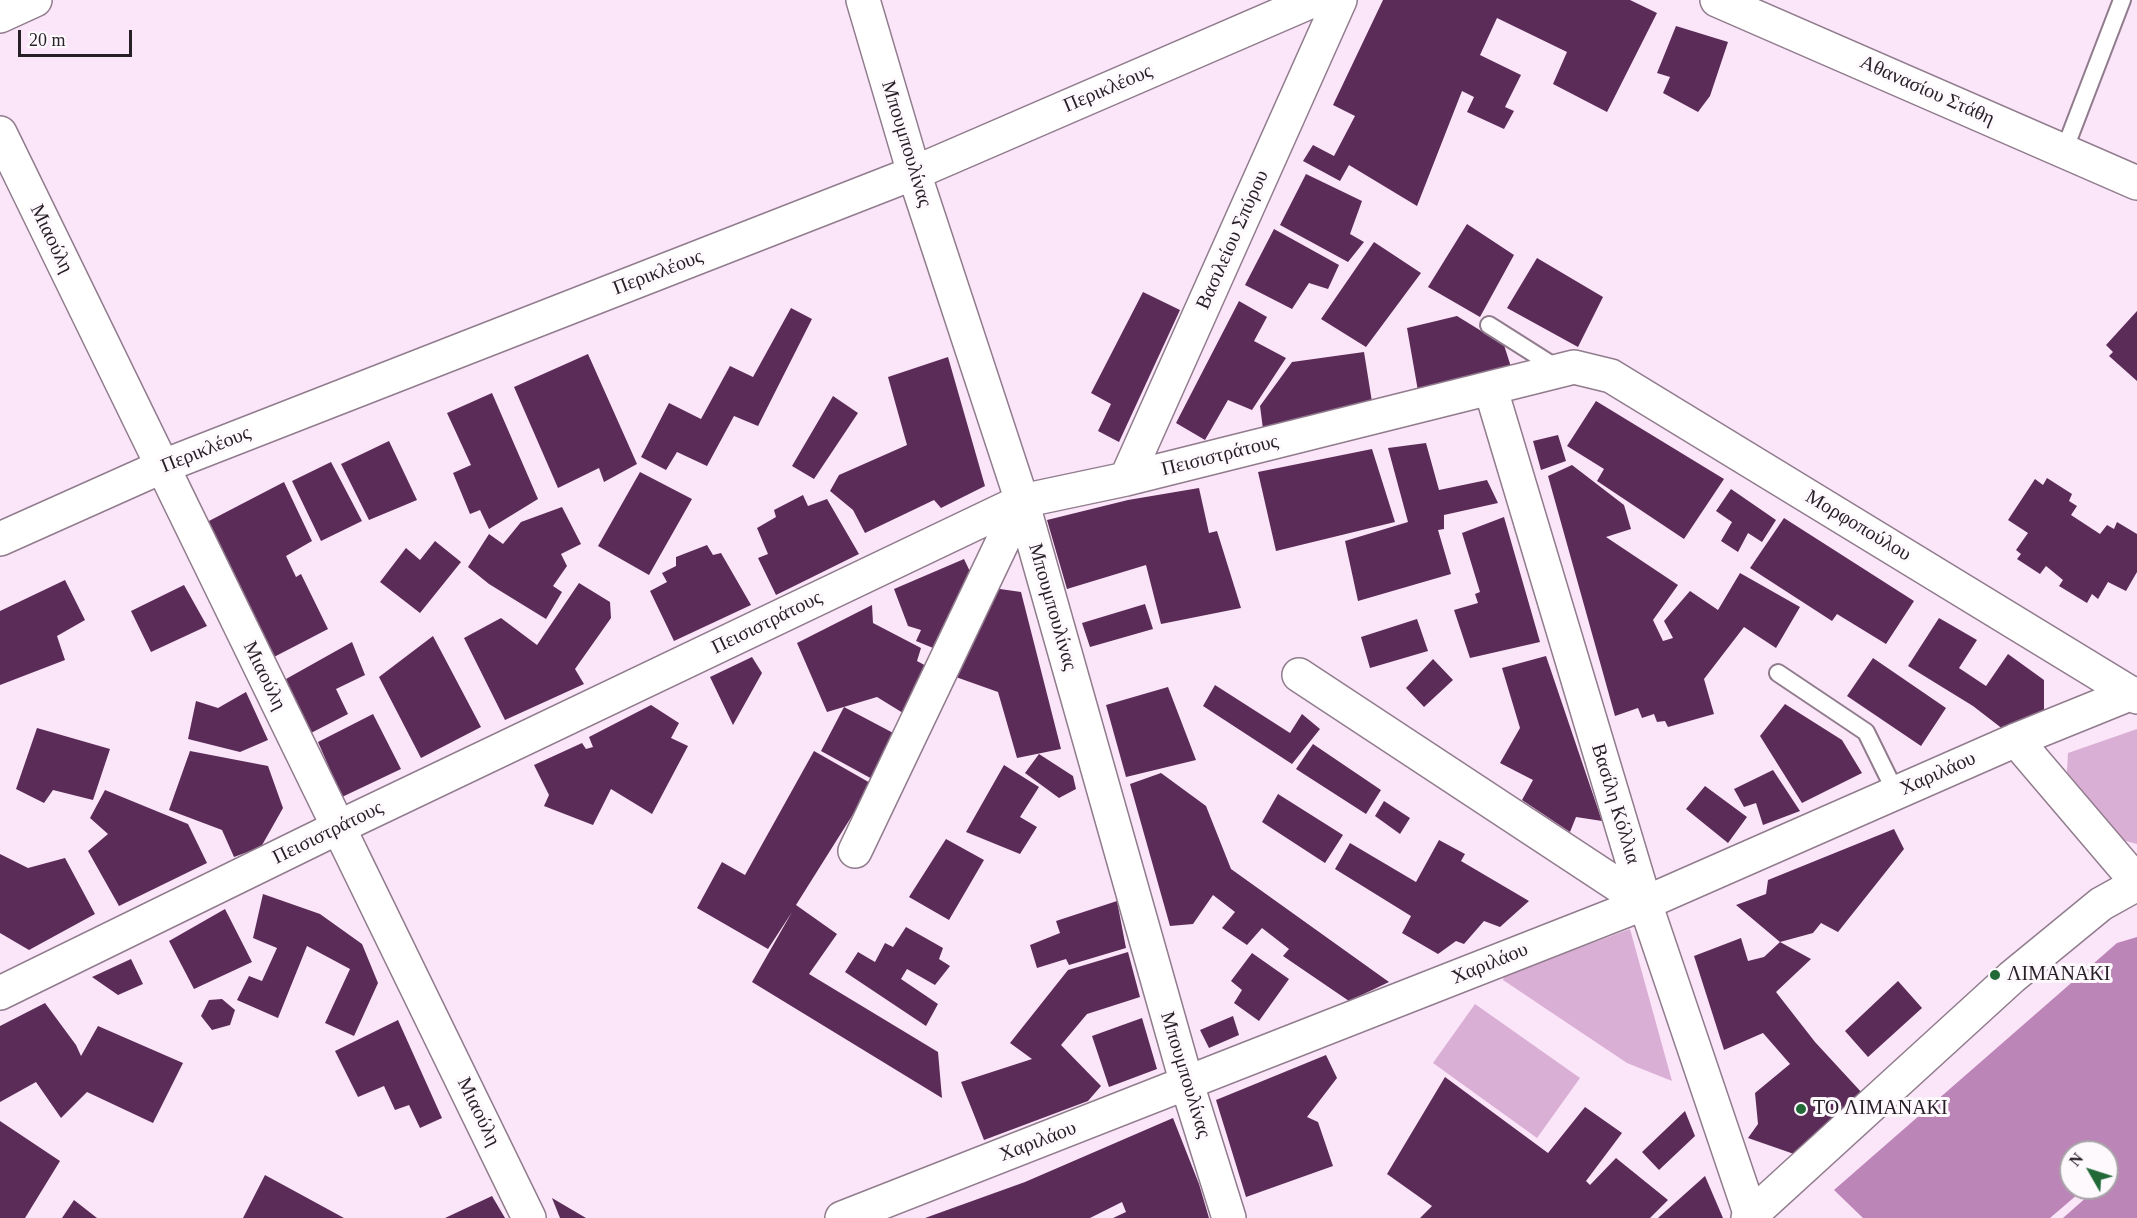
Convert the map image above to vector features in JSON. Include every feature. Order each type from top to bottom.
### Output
[{"type":"street","points":[[0,16],[35,0]]},
{"type":"street","name":"Μπουμπουλίνας","points":[[863,0],[914,173],[1022,501],[1187,1084],[1229,1218]]},
{"type":"street","name":"Περικλέους","points":[[0,539],[161,467],[914,173],[1314,0]]},
{"type":"street","name":"Βασιλείου Σπύρου","points":[[1126,479],[1340,0]]},
{"type":"street","name":"Αθανασίου Στάθη","points":[[1717,0],[2137,183]]},
{"type":"street","name":"Μιαούλη","points":[[0,134],[530,1218]]},
{"type":"street","name":"Πεισιστράτους","points":[[0,993],[339,827],[1022,501],[1126,479],[1491,390],[1567,369]]},
{"type":"street","name":"Μορφοπούλου","points":[[1567,369],[1611,376],[2134,695]]},
{"type":"street","name":"Βασίλη Κόλλια","points":[[1491,390],[1645,903],[1749,1217]]},
{"type":"street","points":[[855,851],[1022,501]]},
{"type":"street","points":[[1299,675],[1645,903]]},
{"type":"street","name":"Χαριλάου","points":[[842,1218],[1645,903],[2016,740],[2134,695]]},
{"type":"street","points":[[1749,1217],[2021,969],[2101,904],[2137,883],[2016,740]]},
{"type":"lane","points":[[2064,151],[2122,0]]},
{"type":"lane","points":[[1489,325],[1567,369]]},
{"type":"lane","points":[[1778,673],[1866,732],[1896,793]]},
{"type":"shaded area","points":[[2137,729],[2137,844],[2122,840],[2067,772],[2068,753]]},
{"type":"shaded area","points":[[1630,929],[1672,1081],[1627,1063],[1503,980],[1504,976]]},
{"type":"shaded area","points":[[2137,937],[2137,1218],[1863,1218],[1834,1190],[2117,943]]},
{"type":"shaded area","points":[[1475,1004],[1580,1078],[1537,1138],[1433,1063]]},
{"type":"pier","points":[[2071,1200],[2083,1200],[2063,1218],[2050,1218]]},
{"type":"building","points":[[1383,0],[1630,0],[1657,13],[1607,112],[1553,84],[1567,52],[1497,18],[1480,55],[1521,75],[1505,107],[1514,111],[1504,129],[1467,112],[1474,97],[1462,91],[1417,206],[1349,165],[1340,181],[1303,161],[1313,145],[1334,156],[1355,116],[1333,105]]},
{"type":"building","points":[[1676,26],[1728,42],[1710,96],[1698,112],[1663,93],[1670,77],[1657,73]]},
{"type":"building","points":[[1306,174],[1362,201],[1350,234],[1364,242],[1348,262],[1280,225]]},
{"type":"building","points":[[1467,224],[1514,255],[1480,317],[1428,287]]},
{"type":"building","points":[[1274,229],[1339,265],[1328,289],[1309,283],[1292,309],[1245,285]]},
{"type":"building","points":[[1374,242],[1421,273],[1366,347],[1321,319]]},
{"type":"building","points":[[1537,258],[1603,297],[1578,347],[1507,308]]},
{"type":"building","points":[[1143,292],[1180,310],[1119,442],[1098,431],[1111,404],[1091,393]]},
{"type":"building","points":[[1239,301],[1267,317],[1254,341],[1286,358],[1252,410],[1228,400],[1205,440],[1176,423]]},
{"type":"building","points":[[791,308],[812,319],[758,426],[734,416],[707,466],[677,452],[666,470],[641,457],[669,403],[701,419],[730,366],[753,377]]},
{"type":"building","points":[[2137,311],[2137,381],[2109,356],[2113,352],[2106,345]]},
{"type":"building","points":[[1457,316],[1504,345],[1512,370],[1418,391],[1407,328]]},
{"type":"building","points":[[1364,352],[1372,402],[1263,429],[1260,406],[1292,362]]},
{"type":"building","points":[[588,354],[637,464],[604,482],[599,468],[558,488],[514,387]]},
{"type":"building","points":[[948,357],[985,486],[941,508],[934,500],[865,533],[853,510],[830,491],[839,475],[907,445],[888,377]]},
{"type":"building","points":[[492,393],[538,499],[489,529],[480,510],[470,514],[453,473],[471,465],[447,413]]},
{"type":"building","points":[[833,396],[858,413],[814,479],[792,466]]},
{"type":"building","points":[[1596,401],[1724,479],[1684,539],[1597,481],[1604,469],[1567,446]]},
{"type":"building","points":[[1558,435],[1566,461],[1541,470],[1533,441]]},
{"type":"building","points":[[389,441],[417,500],[369,520],[341,464]]},
{"type":"building","points":[[1426,443],[1439,490],[1487,480],[1498,503],[1444,515],[1444,529],[1438,530],[1451,574],[1358,601],[1345,541],[1408,522],[1388,448]]},
{"type":"building","points":[[1372,449],[1395,522],[1276,551],[1258,472]]},
{"type":"building","points":[[331,462],[362,521],[321,541],[292,481]]},
{"type":"building","points":[[1572,465],[1624,505],[1631,529],[1606,537],[1678,585],[1653,620],[1663,641],[1673,638],[1664,621],[1690,591],[1718,610],[1740,573],[1800,607],[1776,648],[1744,627],[1704,679],[1714,714],[1668,727],[1665,721],[1657,722],[1654,714],[1642,718],[1638,708],[1615,716],[1548,476]]},
{"type":"building","points":[[640,472],[692,499],[649,575],[598,546]]},
{"type":"building","points":[[2047,478],[2072,494],[2069,501],[2077,506],[2071,515],[2100,534],[2107,525],[2114,529],[2117,522],[2137,534],[2137,572],[2126,591],[2108,582],[2098,599],[2092,594],[2087,603],[2059,586],[2063,580],[2046,566],[2040,574],[2017,559],[2021,554],[2016,550],[2028,533],[2008,520],[2035,479],[2043,485]]},
{"type":"building","points":[[284,482],[312,541],[286,556],[296,577],[301,574],[328,629],[274,657],[207,522]]},
{"type":"building","points":[[1199,488],[1209,533],[1217,531],[1241,608],[1161,624],[1146,565],[1067,589],[1047,520],[1128,500]]},
{"type":"building","points":[[1731,489],[1776,520],[1762,542],[1748,533],[1738,552],[1721,541],[1732,522],[1716,511]]},
{"type":"building","points":[[803,495],[808,506],[827,499],[859,554],[776,595],[758,558],[768,554],[757,528],[776,517],[774,510]]},
{"type":"building","points":[[562,507],[581,544],[561,554],[567,566],[553,586],[562,592],[546,619],[489,584],[468,567],[489,534],[503,544],[521,522]]},
{"type":"building","points":[[1504,517],[1540,642],[1470,658],[1454,610],[1478,603],[1475,594],[1480,592],[1462,533]]},
{"type":"building","points":[[1784,518],[1914,601],[1886,644],[1837,614],[1832,621],[1750,568]]},
{"type":"building","points":[[435,541],[461,562],[420,613],[380,582],[406,548],[420,560]]},
{"type":"building","points":[[707,545],[713,555],[721,553],[751,605],[674,641],[650,591],[667,582],[662,573],[676,566],[676,557]]},
{"type":"building","points":[[964,559],[975,582],[938,650],[916,641],[921,630],[908,626],[894,589]]},
{"type":"building","points":[[65,580],[85,620],[57,636],[65,660],[0,685],[0,611]]},
{"type":"building","points":[[579,583],[610,602],[611,618],[575,669],[584,684],[505,720],[464,638],[501,618],[537,645]]},
{"type":"building","points":[[184,585],[207,626],[151,652],[131,611]]},
{"type":"building","points":[[993,588],[1021,592],[1061,749],[1017,758],[998,692],[953,676]]},
{"type":"building","points":[[1145,604],[1153,629],[1090,647],[1082,623]]},
{"type":"building","points":[[872,605],[873,623],[921,648],[917,661],[930,668],[903,713],[877,697],[827,712],[797,643]]},
{"type":"building","points":[[1939,618],[1977,640],[1959,668],[1986,686],[2008,654],[2044,680],[2044,715],[2008,733],[1973,706],[1908,666]]},
{"type":"building","points":[[1417,619],[1428,651],[1370,668],[1361,637]]},
{"type":"building","points":[[433,636],[481,727],[421,758],[379,677]]},
{"type":"building","points":[[352,642],[365,675],[336,689],[348,714],[309,734],[286,679]]},
{"type":"building","points":[[1546,656],[1602,821],[1576,817],[1570,832],[1522,800],[1533,780],[1500,763],[1520,728],[1502,668]]},
{"type":"building","points":[[752,657],[762,673],[733,725],[710,677]]},
{"type":"building","points":[[1873,658],[1946,708],[1921,746],[1847,696]]},
{"type":"building","points":[[1433,659],[1453,680],[1424,707],[1406,688]]},
{"type":"building","points":[[1215,685],[1290,733],[1302,714],[1320,729],[1292,764],[1203,706]]},
{"type":"building","points":[[1168,687],[1196,760],[1126,777],[1106,705]]},
{"type":"building","points":[[246,692],[268,740],[240,752],[188,739],[196,701],[218,708]]},
{"type":"building","points":[[1785,704],[1842,740],[1862,773],[1802,803],[1760,736]]},
{"type":"building","points":[[651,705],[679,723],[671,738],[688,746],[652,814],[611,789],[593,825],[544,806],[549,795],[534,765],[582,743],[586,749],[593,747],[589,737]]},
{"type":"building","points":[[844,707],[897,735],[874,780],[821,751]]},
{"type":"building","points":[[373,714],[401,769],[342,797],[318,742]]},
{"type":"building","points":[[37,728],[110,749],[93,800],[53,790],[44,803],[16,789]]},
{"type":"building","points":[[1313,744],[1381,790],[1366,814],[1296,769]]},
{"type":"building","points":[[190,751],[268,766],[283,808],[261,847],[234,857],[222,830],[169,810]]},
{"type":"building","points":[[814,751],[872,784],[796,905],[837,934],[809,974],[938,1052],[942,1098],[752,982],[792,912],[768,949],[697,908],[722,862],[745,875]]},
{"type":"building","points":[[1039,754],[1073,776],[1076,789],[1059,798],[1025,773]]},
{"type":"building","points":[[1004,765],[1039,787],[1020,817],[1037,827],[1020,854],[966,832]]},
{"type":"building","points":[[1773,770],[1800,811],[1763,825],[1756,803],[1744,807],[1734,789]]},
{"type":"building","points":[[1161,773],[1206,806],[1231,869],[1389,982],[1349,1001],[1283,956],[1289,949],[1262,928],[1247,945],[1222,928],[1235,912],[1213,895],[1193,924],[1170,926],[1130,784]]},
{"type":"building","points":[[1705,786],[1747,817],[1728,843],[1686,809]]},
{"type":"building","points":[[105,790],[188,824],[207,863],[119,906],[88,851],[108,834],[90,818]]},
{"type":"building","points":[[1278,794],[1343,835],[1325,863],[1262,822]]},
{"type":"building","points":[[1384,801],[1410,818],[1400,834],[1375,816]]},
{"type":"building","points":[[1894,829],[1904,849],[1838,932],[1821,923],[1813,933],[1780,942],[1736,905],[1766,894],[1768,880]]},
{"type":"building","points":[[946,839],[984,860],[949,920],[909,897]]},
{"type":"building","points":[[1439,840],[1465,854],[1461,861],[1529,901],[1500,927],[1484,921],[1464,944],[1456,941],[1438,954],[1402,933],[1411,916],[1335,869],[1350,843],[1416,882]]},
{"type":"building","points":[[0,854],[28,868],[65,858],[95,914],[29,950],[0,933]]},
{"type":"building","points":[[263,894],[320,914],[362,944],[378,983],[354,1036],[325,1023],[350,969],[307,946],[278,1018],[237,1000],[249,976],[262,981],[277,948],[253,938]]},
{"type":"building","points":[[1117,901],[1126,948],[1069,965],[1066,959],[1037,968],[1030,945],[1060,933],[1056,921]]},
{"type":"building","points":[[225,909],[252,962],[194,989],[169,941]]},
{"type":"building","points":[[906,927],[943,948],[939,959],[950,966],[935,985],[907,969],[901,979],[938,1004],[926,1026],[845,972],[858,952],[875,962],[885,943],[893,947]]},
{"type":"building","points":[[1741,938],[1748,961],[1764,957],[1780,942],[1811,959],[1776,992],[1815,1042],[1863,1094],[1794,1154],[1748,1138],[1758,1124],[1755,1093],[1790,1064],[1763,1033],[1724,1050],[1694,956]]},
{"type":"building","points":[[1128,952],[1140,997],[1087,1014],[1061,1045],[1101,1086],[1088,1101],[984,1140],[961,1082],[1032,1059],[1010,1043],[1068,970]]},
{"type":"building","points":[[1252,953],[1289,979],[1259,1021],[1234,1003],[1242,990],[1231,981]]},
{"type":"building","points":[[131,959],[143,984],[118,995],[92,977]]},
{"type":"building","points":[[1898,981],[1922,1008],[1868,1057],[1845,1031]]},
{"type":"building","points":[[222,999],[235,1010],[230,1025],[212,1030],[201,1016],[209,1000]]},
{"type":"building","points":[[45,1003],[76,1045],[81,1056],[98,1026],[183,1063],[153,1123],[87,1092],[61,1118],[36,1082],[0,1102],[0,1026]]},
{"type":"building","points":[[1233,1016],[1239,1035],[1209,1048],[1200,1030]]},
{"type":"building","points":[[1142,1018],[1157,1069],[1109,1087],[1092,1036]]},
{"type":"building","points":[[398,1020],[442,1118],[420,1128],[409,1105],[395,1110],[384,1086],[358,1097],[335,1051]]},
{"type":"building","points":[[1326,1055],[1337,1078],[1307,1117],[1318,1122],[1333,1166],[1246,1197],[1216,1100]]},
{"type":"building","points":[[1445,1077],[1548,1153],[1585,1107],[1622,1133],[1586,1181],[1590,1185],[1616,1158],[1668,1200],[1650,1218],[1420,1218],[1432,1206],[1387,1174]]},
{"type":"building","points":[[1685,1111],[1695,1136],[1659,1170],[1642,1152]]},
{"type":"building","points":[[1173,1118],[1199,1184],[1209,1218],[1113,1218],[1126,1212],[1122,1202],[1090,1218],[925,1218],[1025,1182]]},
{"type":"building","points":[[0,1121],[60,1161],[25,1218],[0,1218]]},
{"type":"building","points":[[265,1175],[344,1218],[243,1218]]},
{"type":"building","points":[[1705,1176],[1723,1218],[1658,1218]]},
{"type":"building","points":[[492,1196],[505,1218],[445,1218]]},
{"type":"building","points":[[552,1198],[586,1218],[560,1218]]},
{"type":"building","points":[[74,1200],[97,1218],[62,1218]]},
{"type":"place","name":"ΛΙΜΑΝΑΚΙ","points":[[1995,975]]},
{"type":"place","name":"ΤΟ ΛΙΜΑΝΑΚΙ","points":[[1801,1109]]}]
